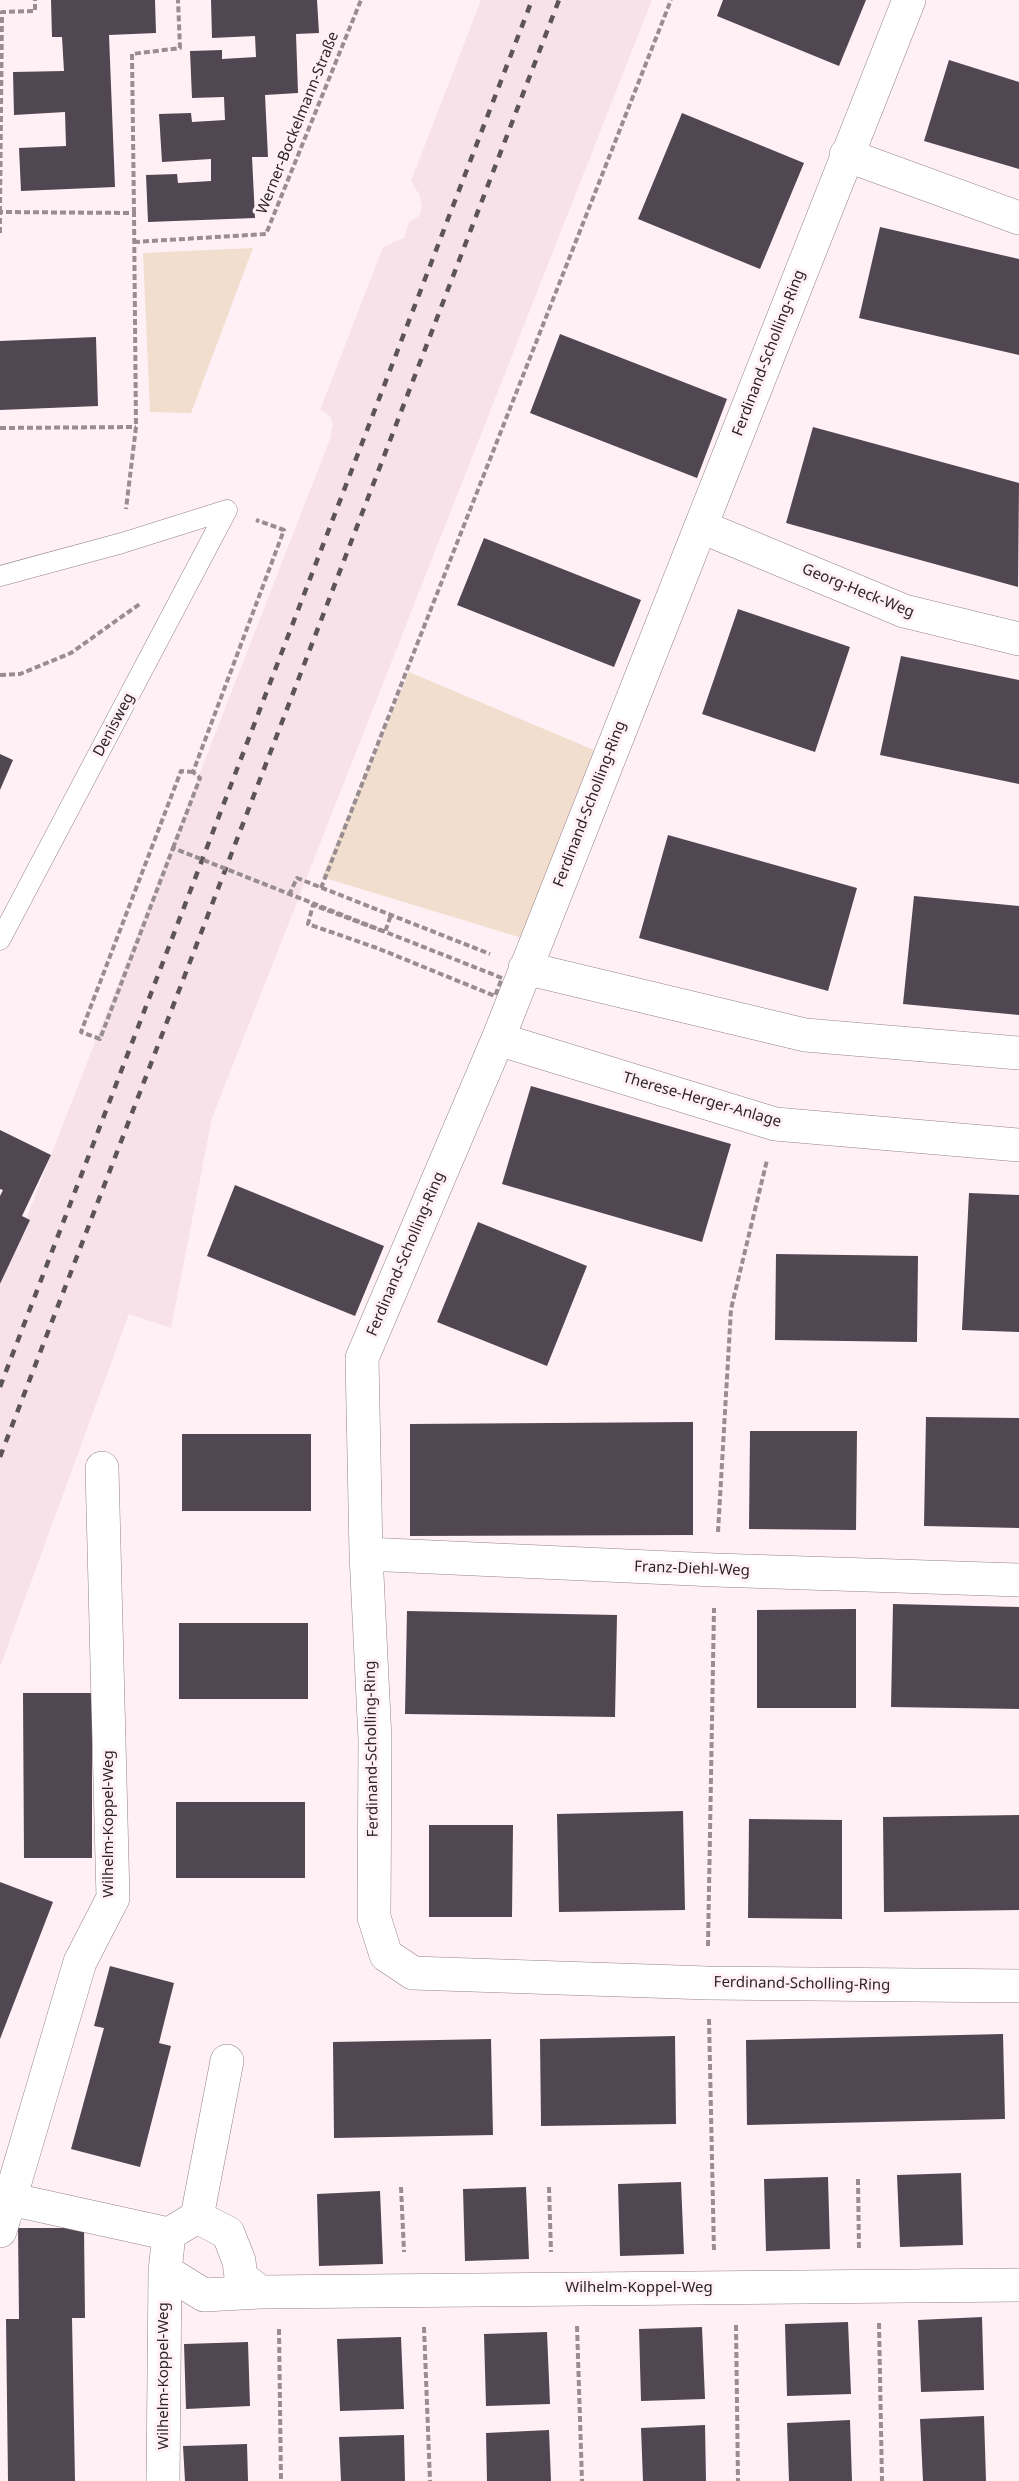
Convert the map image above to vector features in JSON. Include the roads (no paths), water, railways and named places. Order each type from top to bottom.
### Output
[{"type":"street","name":"Ferdinand-Scholling-Ring","points":[[909,0],[498,1039],[362,1358],[366,1554],[375,1740],[374,1917],[386,1956],[413,1973],[708,1983],[1019,1986]]},
{"type":"street","points":[[846,155],[1019,218]]},
{"type":"street","name":"Georg-Heck-Weg","points":[[702,527],[904,611],[1019,639]]},
{"type":"street","points":[[525,968],[805,1035],[1019,1053]]},
{"type":"street","name":"Therese-Herger-Anlage","points":[[498,1039],[775,1124],[1019,1145]]},
{"type":"street","name":"Wilhelm-Koppel-Weg","points":[[0,2231],[80,1962],[112,1898],[102,1468]]},
{"type":"street","name":"Franz-Diehl-Weg","points":[[366,1554],[715,1570],[1019,1580]]},
{"type":"street","points":[[10,2199],[169,2234],[197,2217],[227,2061]]},
{"type":"street","points":[[197,2217],[228,2233],[239,2261],[241,2277],[269,2292]]},
{"type":"street","name":"Wilhelm-Koppel-Weg","points":[[163,2481],[165,2271],[169,2234]]},
{"type":"street","name":"Wilhelm-Koppel-Weg","points":[[165,2271],[204,2295],[269,2292],[1019,2285]]},
{"type":"lane","name":"Denisweg","points":[[0,576],[122,543],[227,510],[0,940]]},
{"type":"railway","points":[[0,1387],[532,0]]},
{"type":"railway","points":[[0,1457],[559,0]]}]
